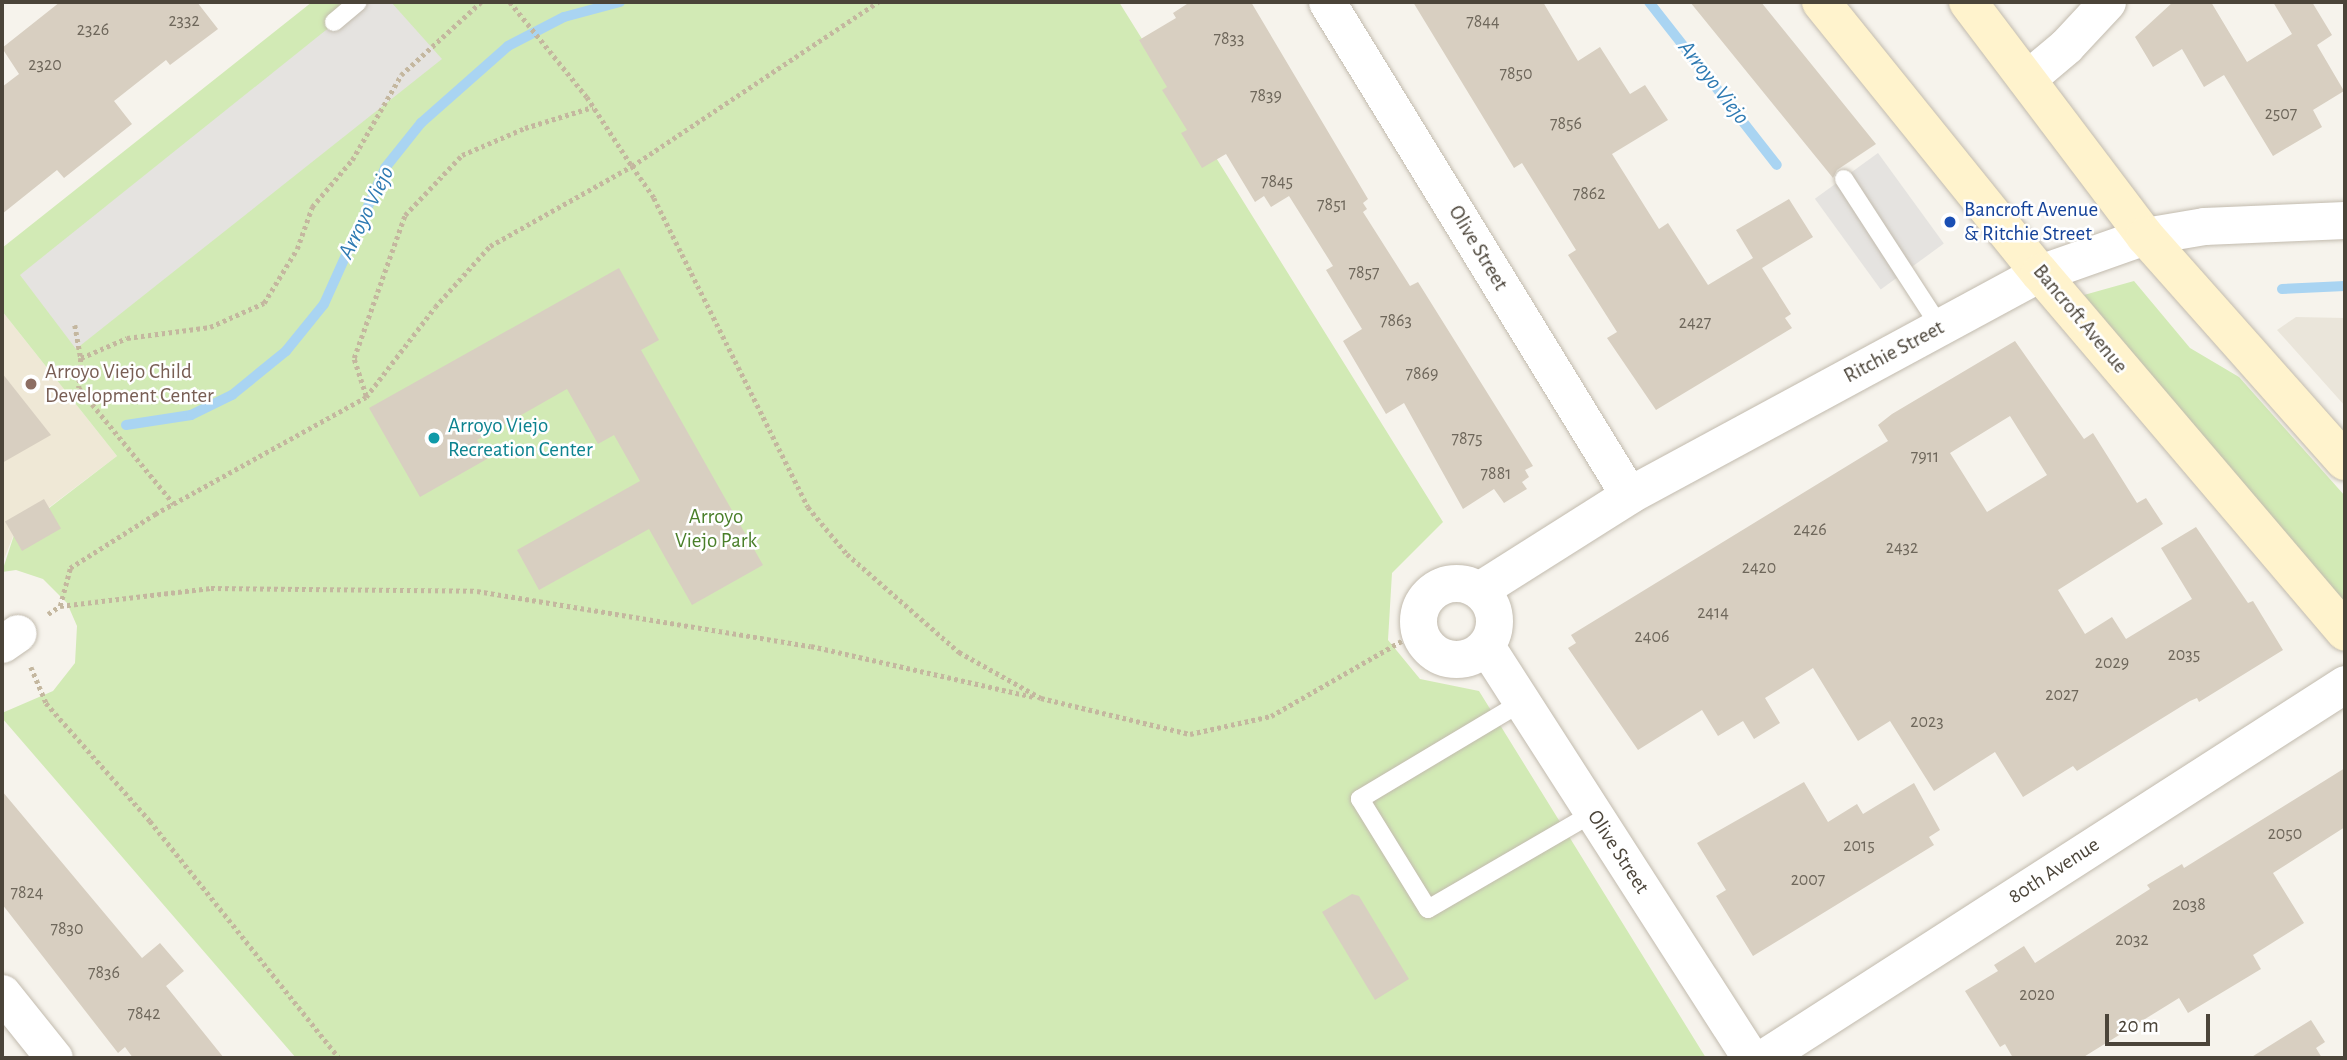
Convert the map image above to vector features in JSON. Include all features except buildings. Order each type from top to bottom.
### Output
[{"type":"main road","name":"Bancroft Avenue","points":[[1821,2],[2040,273],[2345,632]]},
{"type":"main road","points":[[1968,2],[2145,236],[2345,461]]},
{"type":"street","name":"Olive Street","points":[[1327,2],[1629,495]]},
{"type":"street","points":[[2028,78],[2066,46],[2107,2]]},
{"type":"street","name":"Ritchie Street","points":[[1479,590],[1629,495],[2040,273],[2145,236],[2204,226],[2345,220]]},
{"type":"street","points":[[1465,584],[1479,590],[1494,615],[1486,646],[1462,659],[1443,657],[1425,643],[1419,631],[1419,610],[1434,590],[1465,584]]},
{"type":"street","name":"Olive Street","points":[[1486,646],[1751,1058]]},
{"type":"street","name":"80th Avenue","points":[[1763,1058],[2345,684]]},
{"type":"street","points":[[2,993],[54,1058]]},
{"type":"lane","points":[[334,22],[358,2]]},
{"type":"lane","points":[[1844,179],[1940,327]]},
{"type":"lane","points":[[1521,702],[1360,799],[1428,909],[1593,813]]},
{"type":"path","points":[[81,358],[127,338],[210,327],[264,303],[297,249],[312,207],[352,160],[401,75],[481,2]]},
{"type":"path","points":[[510,2],[593,107],[654,198],[808,507],[846,554],[960,652],[1041,698]]},
{"type":"path","points":[[60,606],[71,568],[174,504],[366,397],[435,307],[490,246],[632,166],[878,2]]},
{"type":"path","points":[[366,397],[354,358],[405,215],[462,155],[525,128],[593,107]]},
{"type":"path","points":[[75,325],[81,358],[79,388],[174,504]]},
{"type":"path","points":[[338,1058],[150,821],[46,704],[10,639],[60,606],[211,588],[477,591],[811,646],[1190,734],[1271,716],[1419,631]]},
{"type":"shaded area","points":[[361,2],[391,2],[442,59],[76,349],[20,275]]},
{"type":"shaded area","points":[[1878,153],[1944,244],[1881,289],[1815,199]]},
{"type":"shaded area","name":"Arroyo Viejo Child Development Center","points":[[2,311],[117,456],[14,534],[2,564]]},
{"type":"shaded area","points":[[2296,317],[2345,318],[2345,406],[2277,330]]},
{"type":"green space","name":"Arroyo Viejo Park","points":[[312,2],[1119,2],[1443,522],[1392,573],[1388,640],[1420,679],[1479,691],[1706,1058],[296,1058],[2,718],[2,713],[53,691],[75,663],[77,626],[67,603],[43,579],[16,570],[2,572],[14,535],[117,456],[2,311],[2,248]]},
{"type":"green space","points":[[2134,281],[2190,348],[2239,377],[2345,496],[2345,605],[2084,295]]},
{"type":"waterway","name":"Arroyo Viejo","points":[[126,425],[191,415],[232,395],[286,351],[324,304],[385,168],[421,123],[508,46],[564,17],[620,2]]},
{"type":"waterway","name":"Arroyo Viejo","points":[[1649,2],[1777,165]]},
{"type":"waterway","name":"Arroyo Viejo","points":[[2282,289],[2345,286]]},
{"type":"place","name":"Bancroft Avenue & Ritchie Street","points":[[1950,222]]},
{"type":"place","name":"Arroyo Viejo Child Development Center","points":[[31,384]]},
{"type":"place","name":"Arroyo Viejo Recreation Center","points":[[434,438]]}]
